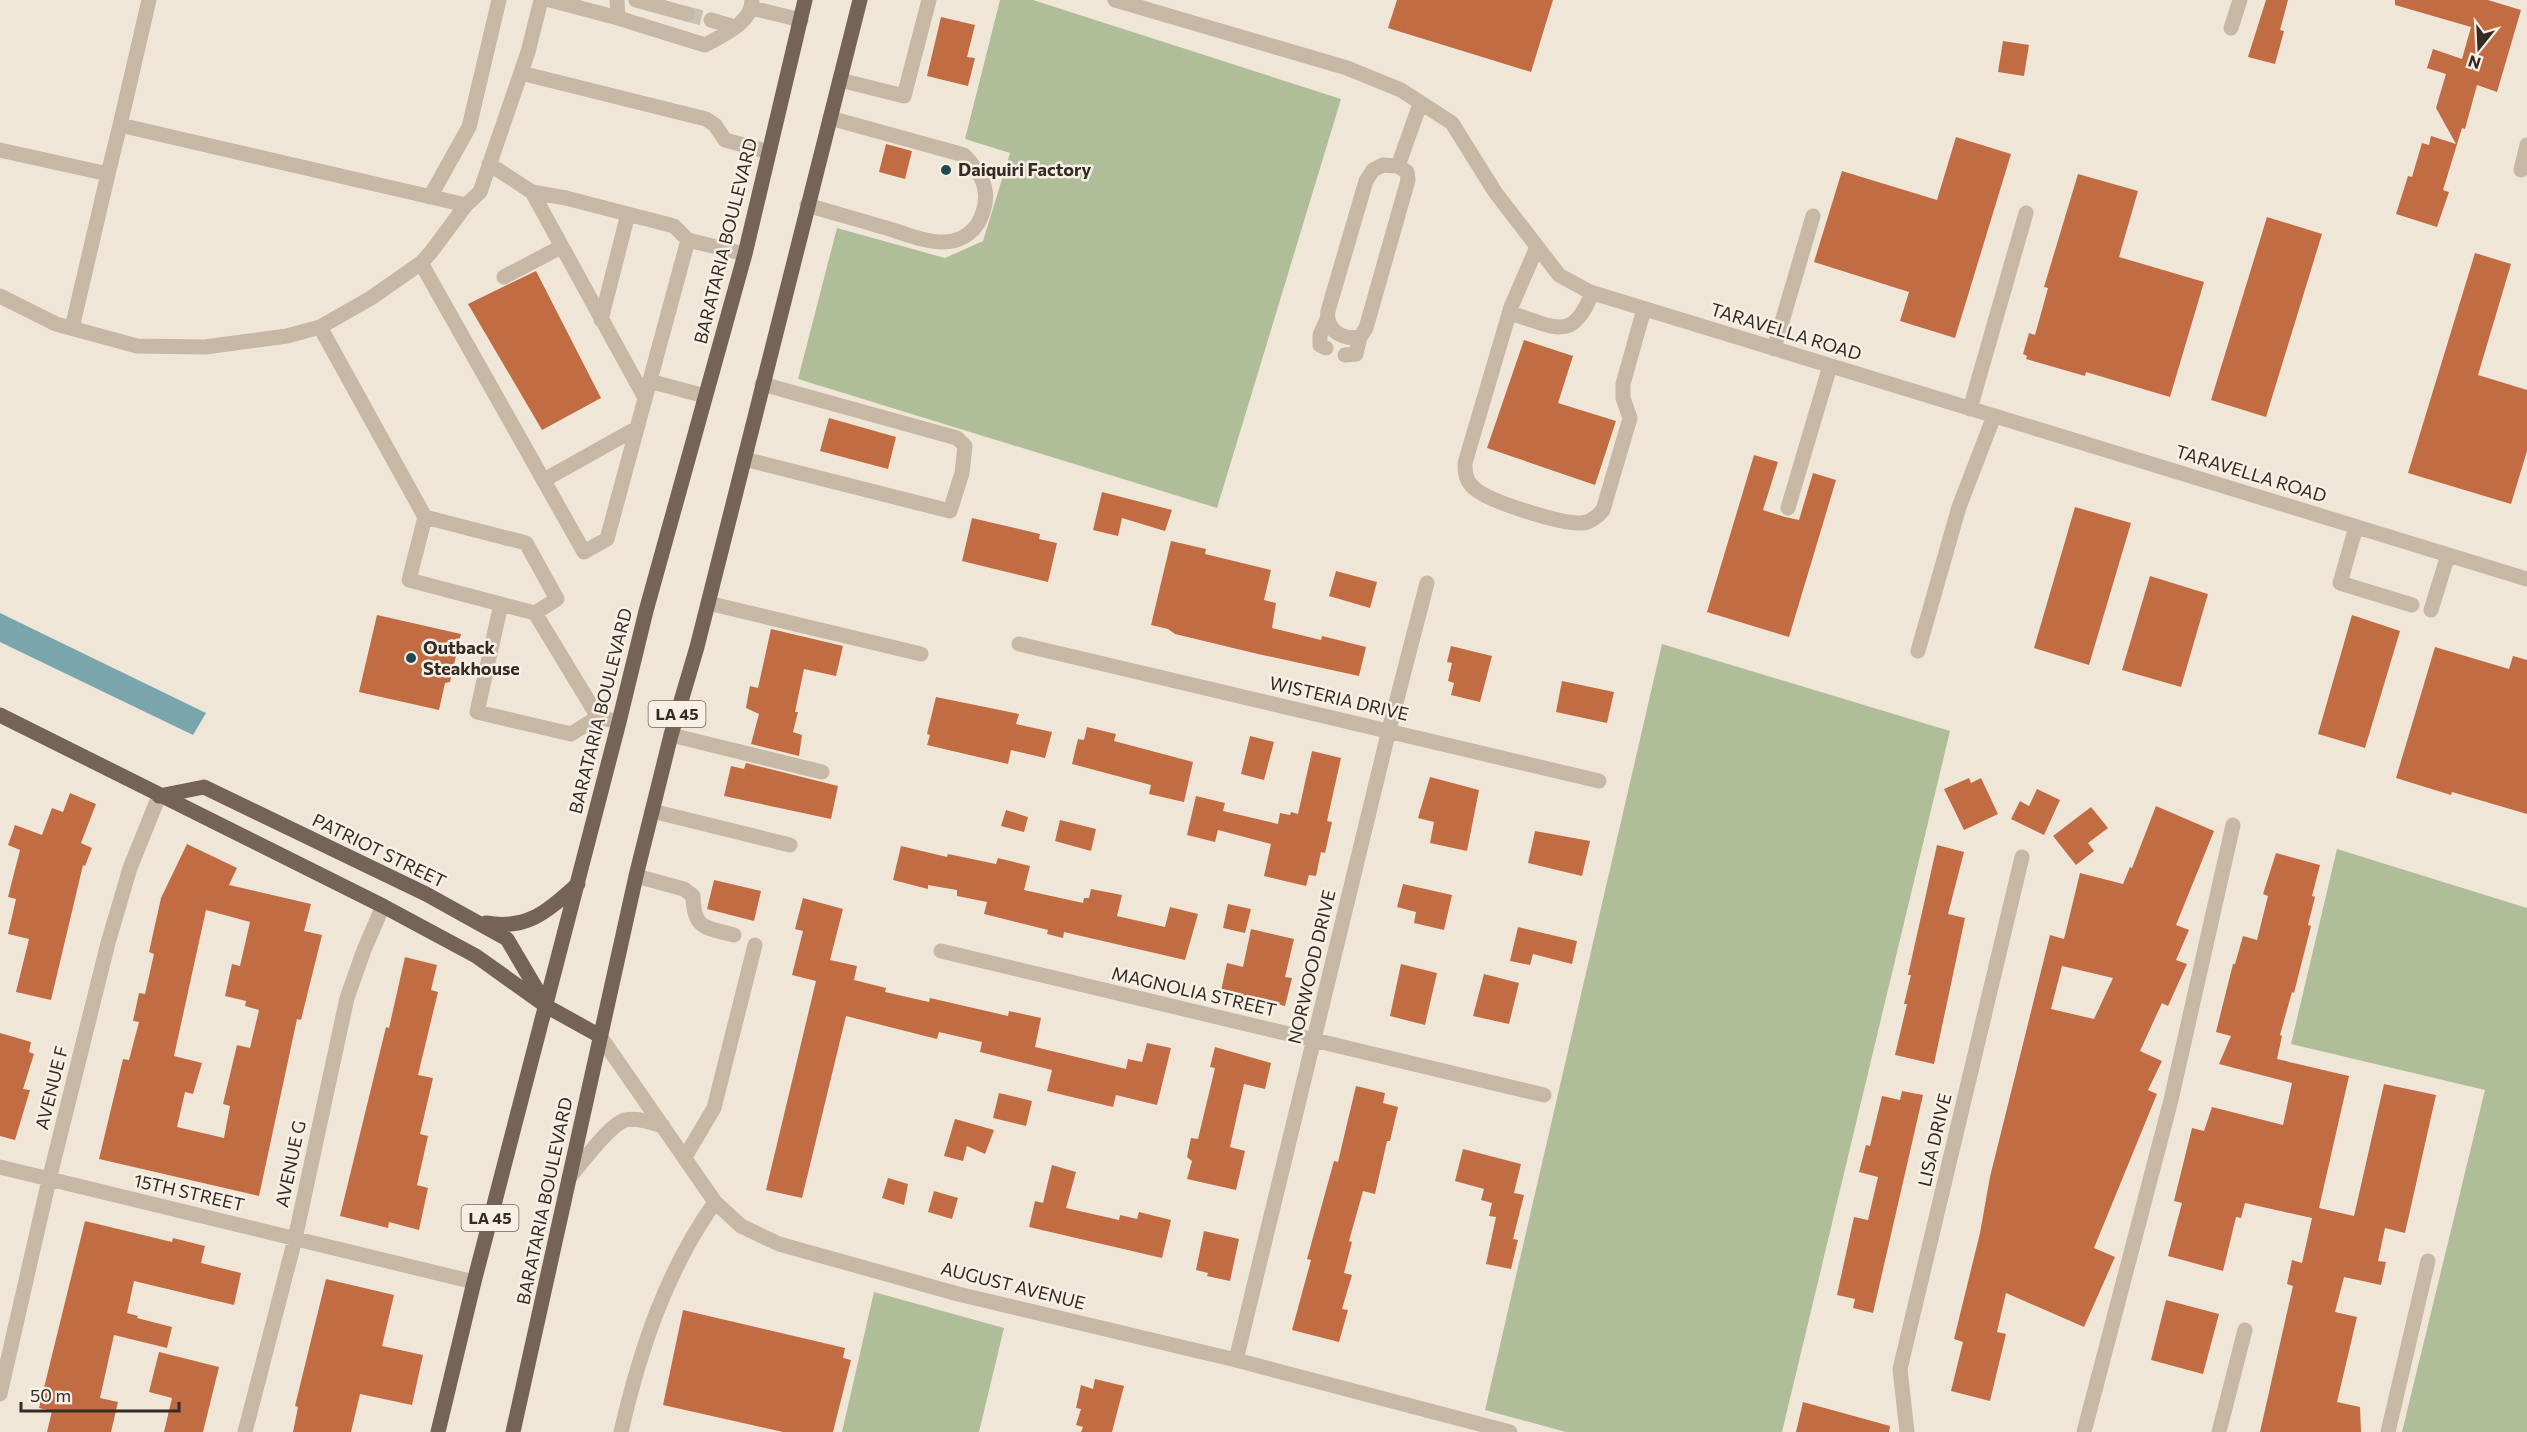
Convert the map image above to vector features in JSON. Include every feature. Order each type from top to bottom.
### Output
[{"type":"main road","name":"BARATARIA BOULEVARD","points":[[438,1432],[474,1282],[578,884],[646,611],[745,254],[805,0]]},
{"type":"main road","name":"BARATARIA BOULEVARD","points":[[513,1432],[636,876],[671,735],[708,603],[860,0]]},
{"type":"main road","points":[[0,715],[383,906],[476,956],[546,1006],[600,1036]]},
{"type":"main road","name":"PATRIOT STREET","points":[[159,796],[204,787],[426,894],[507,939],[546,1006]]},
{"type":"main road","points":[[475,922],[501,926],[520,924],[550,909],[578,884]]},
{"type":"street","points":[[72,328],[149,0]]},
{"type":"street","points":[[430,197],[469,127],[499,0]]},
{"type":"street","points":[[0,296],[56,324],[137,346],[205,347],[287,336],[320,327],[371,298],[421,263],[466,206],[480,192],[521,73],[541,0]]},
{"type":"street","points":[[550,0],[705,45],[747,17],[752,4],[801,20]]},
{"type":"street","points":[[617,0],[618,18]]},
{"type":"street","points":[[636,0],[687,14]]},
{"type":"street","name":"TARAVELLA ROAD","points":[[1115,0],[1347,68],[1401,90],[1452,123],[1495,192],[1559,275],[1592,293],[2527,579]]},
{"type":"street","points":[[2232,28],[2240,0]]},
{"type":"street","points":[[840,80],[904,96],[928,2]]},
{"type":"street","points":[[711,20],[735,27]]},
{"type":"street","points":[[521,73],[706,119],[715,125],[725,140],[769,152]]},
{"type":"street","points":[[1398,166],[1420,104]]},
{"type":"street","points":[[807,205],[920,238],[945,242],[960,239],[974,230],[982,216],[986,201],[984,184],[979,171],[964,155],[830,118]]},
{"type":"street","points":[[120,125],[466,206]]},
{"type":"street","points":[[2521,170],[2527,146]]},
{"type":"street","points":[[0,150],[108,174]]},
{"type":"street","points":[[489,164],[532,192],[566,198],[674,226],[688,240],[745,254]]},
{"type":"street","points":[[1326,348],[1320,345],[1320,340],[1366,181],[1373,170],[1383,165],[1398,166],[1407,172],[1406,193],[1366,328],[1360,337],[1360,347],[1356,354],[1344,355]]},
{"type":"street","points":[[532,192],[645,398]]},
{"type":"street","points":[[1970,409],[2026,213]]},
{"type":"street","points":[[601,320],[628,214]]},
{"type":"street","points":[[1774,349],[1813,216]]},
{"type":"street","points":[[421,263],[584,552],[607,539],[688,240]]},
{"type":"street","points":[[504,278],[561,247]]},
{"type":"street","points":[[1537,247],[1509,313],[1466,463],[1465,475],[1476,490],[1517,508],[1581,523],[1595,519],[1603,510],[1625,441],[1630,418],[1623,398],[1623,384],[1644,309]]},
{"type":"street","points":[[1509,313],[1557,327],[1570,327],[1585,312],[1592,293]]},
{"type":"street","points":[[1327,320],[1338,334],[1350,339],[1360,337]]},
{"type":"street","points":[[320,327],[425,517],[409,580],[536,613],[598,717]]},
{"type":"street","points":[[1788,508],[1830,366]]},
{"type":"street","points":[[649,381],[705,396]]},
{"type":"street","points":[[744,459],[950,511],[962,473],[966,446],[957,438],[762,384]]},
{"type":"street","points":[[1918,651],[1959,507],[1994,416]]},
{"type":"street","points":[[544,480],[637,428]]},
{"type":"street","points":[[425,517],[526,543],[557,599],[536,613]]},
{"type":"street","points":[[2356,527],[2340,583],[2412,604]]},
{"type":"street","points":[[2431,610],[2448,555]]},
{"type":"street","name":"NORWOOD DRIVE","points":[[1236,1360],[1389,730],[1427,583]]},
{"type":"street","points":[[708,603],[921,654]]},
{"type":"street","points":[[501,604],[477,712],[571,734],[598,717],[619,722]]},
{"type":"street","name":"WISTERIA DRIVE","points":[[1020,644],[1599,781]]},
{"type":"street","points":[[671,735],[822,772]]},
{"type":"street","name":"AVENUE F","points":[[0,1394],[49,1180],[108,943],[130,868],[159,796]]},
{"type":"street","points":[[652,811],[790,845]]},
{"type":"street","points":[[2084,1432],[2171,1100],[2234,825]]},
{"type":"street","name":"LISA DRIVE","points":[[1907,1432],[1900,1369],[2022,857]]},
{"type":"street","points":[[636,876],[684,889],[693,896],[694,915],[703,927],[734,935]]},
{"type":"street","name":"AVENUE G","points":[[244,1432],[295,1239],[347,998],[383,906]]},
{"type":"street","points":[[685,1157],[714,1108],[755,945]]},
{"type":"street","name":"MAGNOLIA STREET","points":[[941,951],[1544,1095]]},
{"type":"street","name":"AUGUST AVENUE","points":[[600,1036],[715,1202],[741,1226],[779,1244],[958,1294],[1236,1360],[1510,1432]]},
{"type":"street","points":[[569,1178],[605,1135],[625,1120],[645,1121],[663,1126]]},
{"type":"street","name":"15TH STREET","points":[[0,1167],[474,1282]]},
{"type":"street","points":[[621,1432],[632,1386],[665,1287],[698,1227],[715,1202]]},
{"type":"street","points":[[2388,1432],[2428,1261]]},
{"type":"street","points":[[2219,1432],[2245,1330]]},
{"type":"green space","points":[[1000,0],[1033,0],[1341,99],[1217,508],[798,379],[837,228],[945,258],[983,241],[1010,153],[965,139]]},
{"type":"green space","points":[[1662,644],[1950,731],[1782,1432],[1566,1432],[1485,1410]]},
{"type":"green space","points":[[2337,849],[2527,908],[2527,1432],[2402,1432],[2485,1090],[2291,1044]]},
{"type":"green space","points":[[874,1292],[1004,1328],[979,1432],[842,1432]]},
{"type":"water","points":[[0,613],[206,713],[193,735],[0,642]]},
{"type":"building","points":[[1397,0],[1553,0],[1531,72],[1388,28]]},
{"type":"building","points":[[2266,0],[2288,0],[2280,30],[2284,31],[2275,64],[2248,57]]},
{"type":"building","points":[[2395,0],[2488,0],[2521,10],[2497,92],[2477,85],[2465,129],[2462,128],[2443,190],[2449,192],[2437,227],[2396,214],[2408,176],[2412,177],[2422,143],[2429,145],[2431,136],[2456,144],[2436,108],[2446,74],[2427,68],[2433,49],[2462,59],[2471,27],[2395,5]]},
{"type":"building","points":[[941,17],[975,25],[967,57],[975,58],[968,86],[927,76]]},
{"type":"building","points":[[2003,41],[2029,45],[2024,76],[1998,72]]},
{"type":"building","points":[[1956,137],[2011,154],[1955,338],[1900,321],[1909,292],[1814,262],[1842,171],[1937,200]]},
{"type":"building","points":[[886,144],[912,151],[905,179],[879,172]]},
{"type":"building","points":[[2078,174],[2138,191],[2119,257],[2204,282],[2170,397],[2086,372],[2085,376],[2026,359],[2027,356],[2023,354],[2029,333],[2035,335],[2048,288],[2044,287]]},
{"type":"building","points":[[2267,217],[2322,234],[2266,417],[2211,400]]},
{"type":"building","points":[[2475,253],[2511,264],[2478,375],[2527,390],[2527,451],[2511,504],[2408,473]]},
{"type":"building","points":[[536,271],[601,398],[542,430],[468,304]]},
{"type":"building","points":[[1524,340],[1573,356],[1558,403],[1616,421],[1595,485],[1487,448]]},
{"type":"building","points":[[829,418],[896,437],[888,469],[820,451]]},
{"type":"building","points":[[1754,455],[1778,462],[1763,510],[1785,517],[1799,520],[1813,473],[1836,480],[1789,637],[1707,612]]},
{"type":"building","points":[[1102,492],[1172,510],[1165,531],[1122,518],[1118,536],[1093,530]]},
{"type":"building","points":[[2075,507],[2131,523],[2089,665],[2034,648]]},
{"type":"building","points":[[972,518],[1040,534],[1039,539],[1057,543],[1048,582],[962,561]]},
{"type":"building","points":[[1171,541],[1206,549],[1205,554],[1271,570],[1264,600],[1276,603],[1272,628],[1321,640],[1322,636],[1366,647],[1359,676],[1175,634],[1168,629],[1151,625]]},
{"type":"building","points":[[1336,571],[1377,582],[1370,608],[1329,596]]},
{"type":"building","points":[[2150,576],[2208,594],[2181,687],[2122,670]]},
{"type":"building","name":"Outback Steakhouse","points":[[377,615],[461,634],[450,682],[445,683],[439,710],[359,692]]},
{"type":"building","points":[[2352,615],[2400,631],[2365,748],[2318,734]]},
{"type":"building","points":[[771,629],[843,646],[836,676],[804,669],[793,732],[802,735],[799,756],[751,744],[759,714],[746,708],[747,702],[750,686],[758,688]]},
{"type":"building","points":[[1451,646],[1492,656],[1480,702],[1451,695],[1454,683],[1448,681],[1452,663],[1447,662]]},
{"type":"building","points":[[2435,647],[2509,669],[2513,656],[2527,660],[2527,814],[2452,792],[2451,795],[2396,778]]},
{"type":"building","points":[[1562,681],[1614,692],[1607,723],[1556,712]]},
{"type":"building","points":[[936,697],[1019,714],[1016,724],[1052,732],[1045,758],[1011,750],[1008,764],[927,745],[930,735],[927,734]]},
{"type":"building","points":[[1087,727],[1116,734],[1114,741],[1193,762],[1184,802],[1149,794],[1151,785],[1072,764],[1078,739],[1084,740]]},
{"type":"building","points":[[1250,736],[1274,742],[1264,780],[1241,774]]},
{"type":"building","points":[[1312,751],[1341,758],[1327,821],[1332,822],[1325,853],[1321,852],[1316,876],[1309,875],[1306,886],[1264,876],[1271,844],[1218,830],[1215,842],[1187,835],[1196,796],[1225,803],[1223,811],[1278,824],[1280,813],[1298,814]]},
{"type":"building","points":[[746,763],[838,786],[831,819],[724,796],[731,766],[744,769]]},
{"type":"building","points":[[1430,777],[1479,790],[1467,851],[1430,843],[1434,822],[1418,818]]},
{"type":"building","points":[[1969,778],[1971,783],[1981,778],[1998,814],[1964,830],[1944,789]]},
{"type":"building","points":[[2037,789],[2060,800],[2044,835],[2011,819],[2020,801],[2029,806]]},
{"type":"building","points":[[70,793],[96,804],[81,843],[92,848],[85,866],[83,865],[51,1000],[16,992],[29,939],[8,934],[16,899],[8,897],[20,850],[8,845],[15,825],[42,835],[52,808],[63,812]]},
{"type":"building","points":[[2156,806],[2214,831],[2176,925],[2189,930],[2176,960],[2187,964],[2168,1006],[2162,1003],[2140,1051],[2162,1061],[2148,1090],[2157,1094],[2094,1248],[2115,1257],[2084,1327],[2006,1293],[1997,1332],[2006,1334],[1990,1401],[1951,1391],[1963,1342],[1954,1339],[1980,1233],[1990,1177],[2050,935],[2064,939],[2080,873],[2123,884],[2130,867],[2132,868]],"holes":[[[2062,966],[2113,978],[2094,1019],[2051,1009]]]},
{"type":"building","points":[[2091,807],[2108,828],[2088,843],[2094,851],[2076,865],[2053,836]]},
{"type":"building","points":[[1006,810],[1028,817],[1024,832],[1001,826]]},
{"type":"building","points":[[1060,820],[1096,829],[1091,851],[1055,841]]},
{"type":"building","points":[[1535,831],[1590,841],[1582,876],[1528,863]]},
{"type":"building","points":[[187,844],[237,868],[229,885],[311,904],[304,931],[322,935],[301,1020],[297,1019],[259,1196],[99,1159],[123,1059],[129,1060],[139,1022],[133,1021],[139,993],[145,994],[154,954],[149,952],[161,898]],"holes":[[[206,910],[250,922],[240,966],[232,964],[225,996],[246,1001],[245,1006],[259,1010],[250,1048],[237,1045],[223,1104],[230,1106],[224,1138],[177,1127],[185,1092],[193,1094],[202,1063],[174,1056]]]},
{"type":"building","points":[[1937,845],[1964,852],[1948,914],[1965,918],[1934,1064],[1895,1055],[1907,1004],[1904,1004],[1911,975],[1908,975]]},
{"type":"building","points":[[901,846],[947,857],[948,854],[996,864],[998,858],[1030,866],[1024,890],[1083,903],[1084,898],[1089,898],[1091,889],[1122,895],[1117,916],[1165,927],[1170,907],[1198,914],[1185,960],[1064,932],[1063,938],[1047,934],[1048,930],[984,914],[987,902],[957,896],[957,890],[928,885],[928,889],[893,880]]},
{"type":"building","points":[[2276,853],[2320,865],[2312,896],[2315,897],[2308,925],[2311,926],[2294,993],[2292,992],[2280,1035],[2282,1036],[2277,1059],[2349,1076],[2319,1208],[2354,1216],[2384,1084],[2436,1095],[2405,1233],[2385,1228],[2378,1261],[2386,1262],[2381,1285],[2344,1277],[2335,1312],[2357,1317],[2337,1402],[2360,1407],[2361,1432],[2260,1432],[2293,1286],[2287,1284],[2292,1260],[2302,1263],[2312,1218],[2245,1203],[2241,1218],[2236,1217],[2223,1271],[2168,1256],[2182,1203],[2174,1201],[2192,1128],[2204,1131],[2212,1107],[2283,1125],[2292,1083],[2219,1064],[2231,1036],[2216,1032],[2233,964],[2235,964],[2243,936],[2257,940],[2268,896],[2263,894]]},
{"type":"building","points":[[714,880],[761,891],[754,921],[707,909]]},
{"type":"building","points":[[1403,884],[1452,895],[1444,930],[1414,923],[1416,912],[1397,907]]},
{"type":"building","points":[[803,898],[843,909],[830,960],[857,966],[854,980],[886,988],[885,992],[929,1002],[930,998],[1008,1016],[1009,1011],[1041,1018],[1035,1047],[1126,1069],[1128,1059],[1142,1062],[1147,1043],[1171,1048],[1157,1105],[1116,1095],[1113,1107],[1047,1091],[1052,1070],[980,1052],[982,1042],[939,1032],[937,1039],[846,1016],[802,1198],[766,1190],[816,981],[792,975],[803,931],[795,929]]},
{"type":"building","points":[[1228,904],[1251,909],[1245,933],[1223,928]]},
{"type":"building","points":[[1518,927],[1577,941],[1572,964],[1533,954],[1530,965],[1510,961]]},
{"type":"building","points":[[1251,929],[1294,939],[1285,977],[1292,978],[1285,1006],[1221,991],[1227,963],[1243,967]]},
{"type":"building","points":[[405,957],[437,965],[431,990],[438,992],[418,1075],[433,1078],[420,1134],[428,1136],[417,1185],[428,1188],[419,1230],[389,1222],[388,1228],[340,1216]]},
{"type":"building","points":[[1401,964],[1437,973],[1425,1025],[1390,1016]]},
{"type":"building","points":[[1484,974],[1519,983],[1509,1024],[1473,1016]]},
{"type":"building","points":[[0,1033],[31,1042],[29,1052],[34,1054],[23,1089],[30,1090],[15,1140],[0,1136]]},
{"type":"building","points":[[1215,1047],[1271,1063],[1265,1089],[1244,1084],[1230,1147],[1245,1151],[1236,1190],[1187,1179],[1192,1161],[1187,1157],[1191,1138],[1198,1139],[1215,1068],[1210,1067]]},
{"type":"building","points":[[1356,1086],[1385,1093],[1383,1103],[1398,1107],[1390,1141],[1387,1141],[1375,1194],[1363,1191],[1349,1241],[1352,1242],[1344,1273],[1352,1275],[1342,1309],[1348,1310],[1339,1342],[1292,1330],[1311,1260],[1307,1259],[1334,1161],[1338,1162]]},
{"type":"building","points":[[1902,1091],[1923,1095],[1873,1313],[1853,1308],[1855,1299],[1837,1295],[1854,1217],[1868,1220],[1878,1177],[1859,1172],[1866,1145],[1870,1146],[1882,1096],[1900,1100]]},
{"type":"building","points":[[999,1093],[1032,1101],[1026,1126],[993,1118]]},
{"type":"building","points":[[955,1119],[994,1130],[985,1154],[967,1146],[963,1161],[944,1156]]},
{"type":"building","points":[[1463,1149],[1521,1164],[1514,1193],[1524,1195],[1513,1239],[1518,1240],[1511,1269],[1486,1264],[1496,1217],[1489,1216],[1492,1203],[1481,1200],[1484,1189],[1455,1181]]},
{"type":"building","points":[[1052,1165],[1076,1172],[1066,1208],[1119,1220],[1120,1215],[1137,1219],[1139,1212],[1171,1220],[1162,1258],[1029,1227],[1035,1201],[1043,1203]]},
{"type":"building","points":[[888,1178],[908,1184],[904,1205],[882,1198]]},
{"type":"building","points":[[934,1191],[958,1198],[952,1219],[928,1212]]},
{"type":"building","points":[[85,1221],[172,1242],[173,1238],[205,1246],[201,1263],[241,1273],[234,1305],[134,1281],[127,1313],[138,1316],[137,1318],[172,1327],[167,1348],[114,1335],[100,1398],[118,1402],[111,1432],[47,1432],[52,1411],[39,1408]]},
{"type":"building","points":[[1204,1231],[1239,1239],[1230,1281],[1207,1276],[1208,1273],[1196,1270]]},
{"type":"building","points":[[326,1279],[394,1295],[382,1346],[423,1355],[412,1405],[360,1394],[351,1432],[293,1432],[298,1407],[295,1406]]},
{"type":"building","points":[[2166,1300],[2219,1314],[2203,1374],[2151,1360]]},
{"type":"building","points":[[683,1310],[845,1348],[843,1358],[851,1360],[833,1432],[783,1432],[663,1405]]},
{"type":"building","points":[[159,1352],[219,1367],[203,1432],[164,1432],[172,1398],[149,1392]]},
{"type":"building","points":[[1095,1379],[1124,1386],[1112,1432],[1081,1432],[1083,1427],[1076,1425],[1081,1409],[1076,1408],[1081,1385],[1093,1389]]},
{"type":"building","points":[[1803,1402],[1890,1426],[1889,1432],[1796,1432]]},
{"type":"tunnel","points":[[687,14],[711,20]]},
{"type":"place","name":"Daiquiri Factory","points":[[946,170]]},
{"type":"place","name":"Outback Steakhouse","points":[[411,658]]}]
